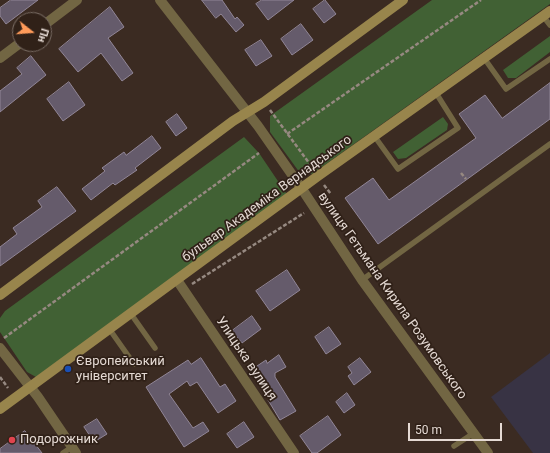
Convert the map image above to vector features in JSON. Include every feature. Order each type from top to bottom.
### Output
[{"type":"main road","points":[[0,295],[233,121],[264,102],[403,0]]},
{"type":"main road","name":"бульвар Академіка Вернадського","points":[[0,409],[110,330],[302,188],[436,94],[547,13]]},
{"type":"street","points":[[52,19],[77,0]]},
{"type":"street","name":"вулиця Гетьмана Кирила Розумовського","points":[[160,0],[238,103],[247,112],[302,188],[362,280],[488,453]]},
{"type":"street","points":[[0,58],[12,49]]},
{"type":"street","name":"Улицька вулиця","points":[[177,280],[294,453]]},
{"type":"street","points":[[0,348],[30,387],[74,450]]},
{"type":"lane","points":[[547,13],[550,25]]},
{"type":"lane","points":[[484,58],[506,89],[550,59]]},
{"type":"lane","points":[[375,137],[398,169],[458,128],[436,94]]},
{"type":"lane","points":[[362,280],[550,144]]},
{"type":"lane","points":[[131,314],[155,348]]},
{"type":"lane","points":[[110,330],[134,364]]},
{"type":"lane","points":[[454,446],[474,434]]},
{"type":"lane","points":[[63,453],[74,450]]},
{"type":"path","points":[[287,134],[481,0]]},
{"type":"path","points":[[270,109],[314,170]]},
{"type":"path","points":[[4,338],[259,153]]},
{"type":"path","points":[[461,173],[466,179]]},
{"type":"path","points":[[322,182],[330,194]]},
{"type":"path","points":[[196,281],[304,213]]},
{"type":"path","points":[[0,377],[8,388]]},
{"type":"shaded area","points":[[550,353],[550,453],[533,453],[491,397]]},
{"type":"green space","points":[[432,0],[550,0],[550,4],[312,174],[300,173],[270,132],[270,116]]},
{"type":"green space","points":[[550,36],[550,52],[516,78],[508,78],[503,70]]},
{"type":"green space","points":[[443,117],[448,124],[447,130],[406,158],[398,159],[393,152]]},
{"type":"green space","points":[[244,137],[259,153],[288,196],[36,377],[27,372],[0,332],[0,318],[5,311]]},
{"type":"building","points":[[11,0],[38,0],[22,12],[12,12],[12,20],[6,24],[0,16],[0,8]]},
{"type":"building","points":[[202,0],[222,0],[235,19],[237,17],[244,25],[236,32],[221,14],[216,18]]},
{"type":"building","points":[[262,0],[294,0],[268,20],[256,4]]},
{"type":"building","points":[[325,0],[336,14],[324,23],[313,9]]},
{"type":"building","points":[[110,7],[124,27],[108,38],[133,73],[122,81],[101,53],[78,72],[59,49]]},
{"type":"building","points":[[301,24],[313,40],[292,55],[281,39]]},
{"type":"building","points":[[261,40],[272,56],[256,66],[245,50]]},
{"type":"building","points":[[31,56],[46,75],[0,112],[0,91],[22,74],[17,68]]},
{"type":"building","points":[[69,82],[85,105],[63,121],[47,99]]},
{"type":"building","points":[[550,83],[550,119],[378,244],[345,198],[373,178],[389,200],[476,138],[459,114],[485,95],[502,118]]},
{"type":"building","points":[[177,114],[187,128],[176,136],[166,122]]},
{"type":"building","points":[[152,136],[161,148],[135,168],[137,170],[115,185],[113,183],[91,200],[82,189],[105,171],[102,168],[124,152],[126,155]]},
{"type":"building","points":[[57,187],[76,211],[0,266],[0,247],[17,234],[13,228],[42,207],[38,201]]},
{"type":"building","points":[[287,270],[300,290],[270,311],[256,291]]},
{"type":"building","points":[[252,316],[261,329],[242,343],[232,331]]},
{"type":"building","points":[[329,327],[341,344],[326,354],[315,337]]},
{"type":"building","points":[[279,355],[286,367],[275,373],[275,377],[296,411],[280,420],[268,400],[272,397],[254,368],[266,360],[267,363]]},
{"type":"building","points":[[201,358],[220,387],[225,384],[236,401],[218,413],[197,382],[190,386],[187,381],[169,394],[193,428],[203,422],[209,431],[184,447],[146,387],[188,360],[191,364]]},
{"type":"building","points":[[360,358],[371,372],[354,385],[348,376],[352,373],[348,367]]},
{"type":"building","points":[[347,393],[355,405],[344,413],[336,402]]},
{"type":"building","points":[[328,416],[341,435],[317,453],[312,453],[300,436]]},
{"type":"building","points":[[97,419],[107,434],[94,442],[84,427]]},
{"type":"building","points":[[244,422],[254,437],[237,448],[227,434]]},
{"type":"building","points":[[25,431],[42,453],[0,453],[0,449]]},
{"type":"place","name":"Європейський університет","points":[[68,369]]},
{"type":"place","name":"Подорожник","points":[[12,440]]}]
